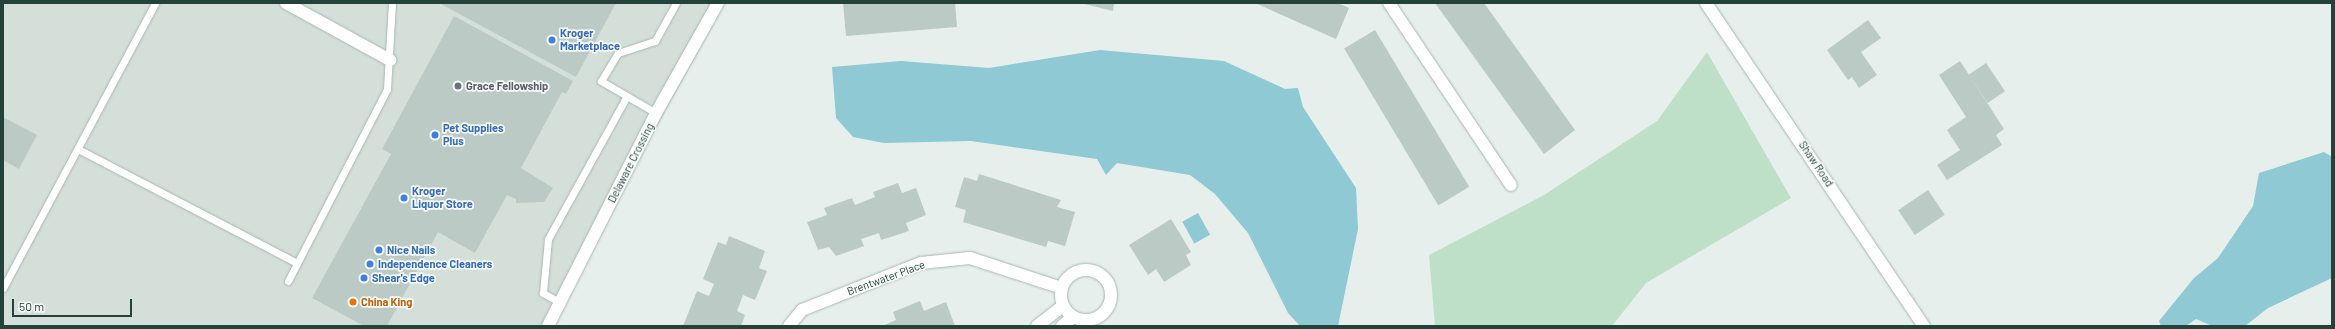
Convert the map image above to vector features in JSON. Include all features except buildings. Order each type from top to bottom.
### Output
[{"type":"street","points":[[286,3],[390,60]]},
{"type":"street","name":"Delaware Crossing","points":[[548,326],[656,113],[718,3]]},
{"type":"street","points":[[1389,3],[1511,184]]},
{"type":"street","name":"Shaw Road","points":[[1706,3],[1924,326]]},
{"type":"street","name":"Brentwater Place","points":[[789,326],[802,310],[921,263],[970,258],[1062,288]]},
{"type":"street","points":[[1087,269],[1103,276],[1109,285],[1112,298],[1106,311],[1091,320],[1074,317],[1063,306],[1062,288],[1072,274],[1087,269]]},
{"type":"street","points":[[1037,326],[1063,306]]},
{"type":"street","points":[[1062,326],[1074,317]]},
{"type":"lane","points":[[3,288],[155,3]]},
{"type":"lane","points":[[288,281],[388,89],[392,3]]},
{"type":"lane","points":[[656,113],[601,81],[618,53],[655,41],[676,3]]},
{"type":"lane","points":[[561,303],[543,293],[548,239],[627,96]]},
{"type":"lane","points":[[78,149],[297,263]]},
{"type":"shaded area","points":[[3,3],[725,3],[548,326],[3,326]]},
{"type":"green space","points":[[1707,52],[1791,198],[1646,283],[1612,326],[1435,326],[1429,255],[1544,195],[1657,121]]},
{"type":"water","points":[[1100,50],[1224,61],[1285,89],[1298,88],[1303,107],[1356,188],[1358,229],[1338,326],[1300,326],[1288,313],[1248,233],[1215,194],[1190,175],[1117,163],[1106,175],[1097,159],[971,141],[884,143],[853,137],[836,118],[832,67],[901,61],[989,68]]},
{"type":"water","points":[[2324,152],[2332,157],[2332,278],[2268,308],[2245,326],[2212,326],[2196,319],[2186,326],[2161,326],[2159,321],[2194,278],[2218,258],[2253,206],[2259,173]]},
{"type":"water","points":[[1198,213],[1210,235],[1194,244],[1182,222]]},
{"type":"place","name":"Kroger Marketplace","points":[[552,40]]},
{"type":"place","name":"Grace Fellowship","points":[[458,86]]},
{"type":"place","name":"Pet Supplies Plus","points":[[435,135]]},
{"type":"place","name":"Kroger Liquor Store","points":[[404,198]]},
{"type":"place","name":"Nice Nails","points":[[379,250]]},
{"type":"place","name":"Independence Cleaners","points":[[370,264]]},
{"type":"place","name":"Shear's Edge","points":[[364,278]]},
{"type":"place","name":"China King","points":[[353,302]]}]
